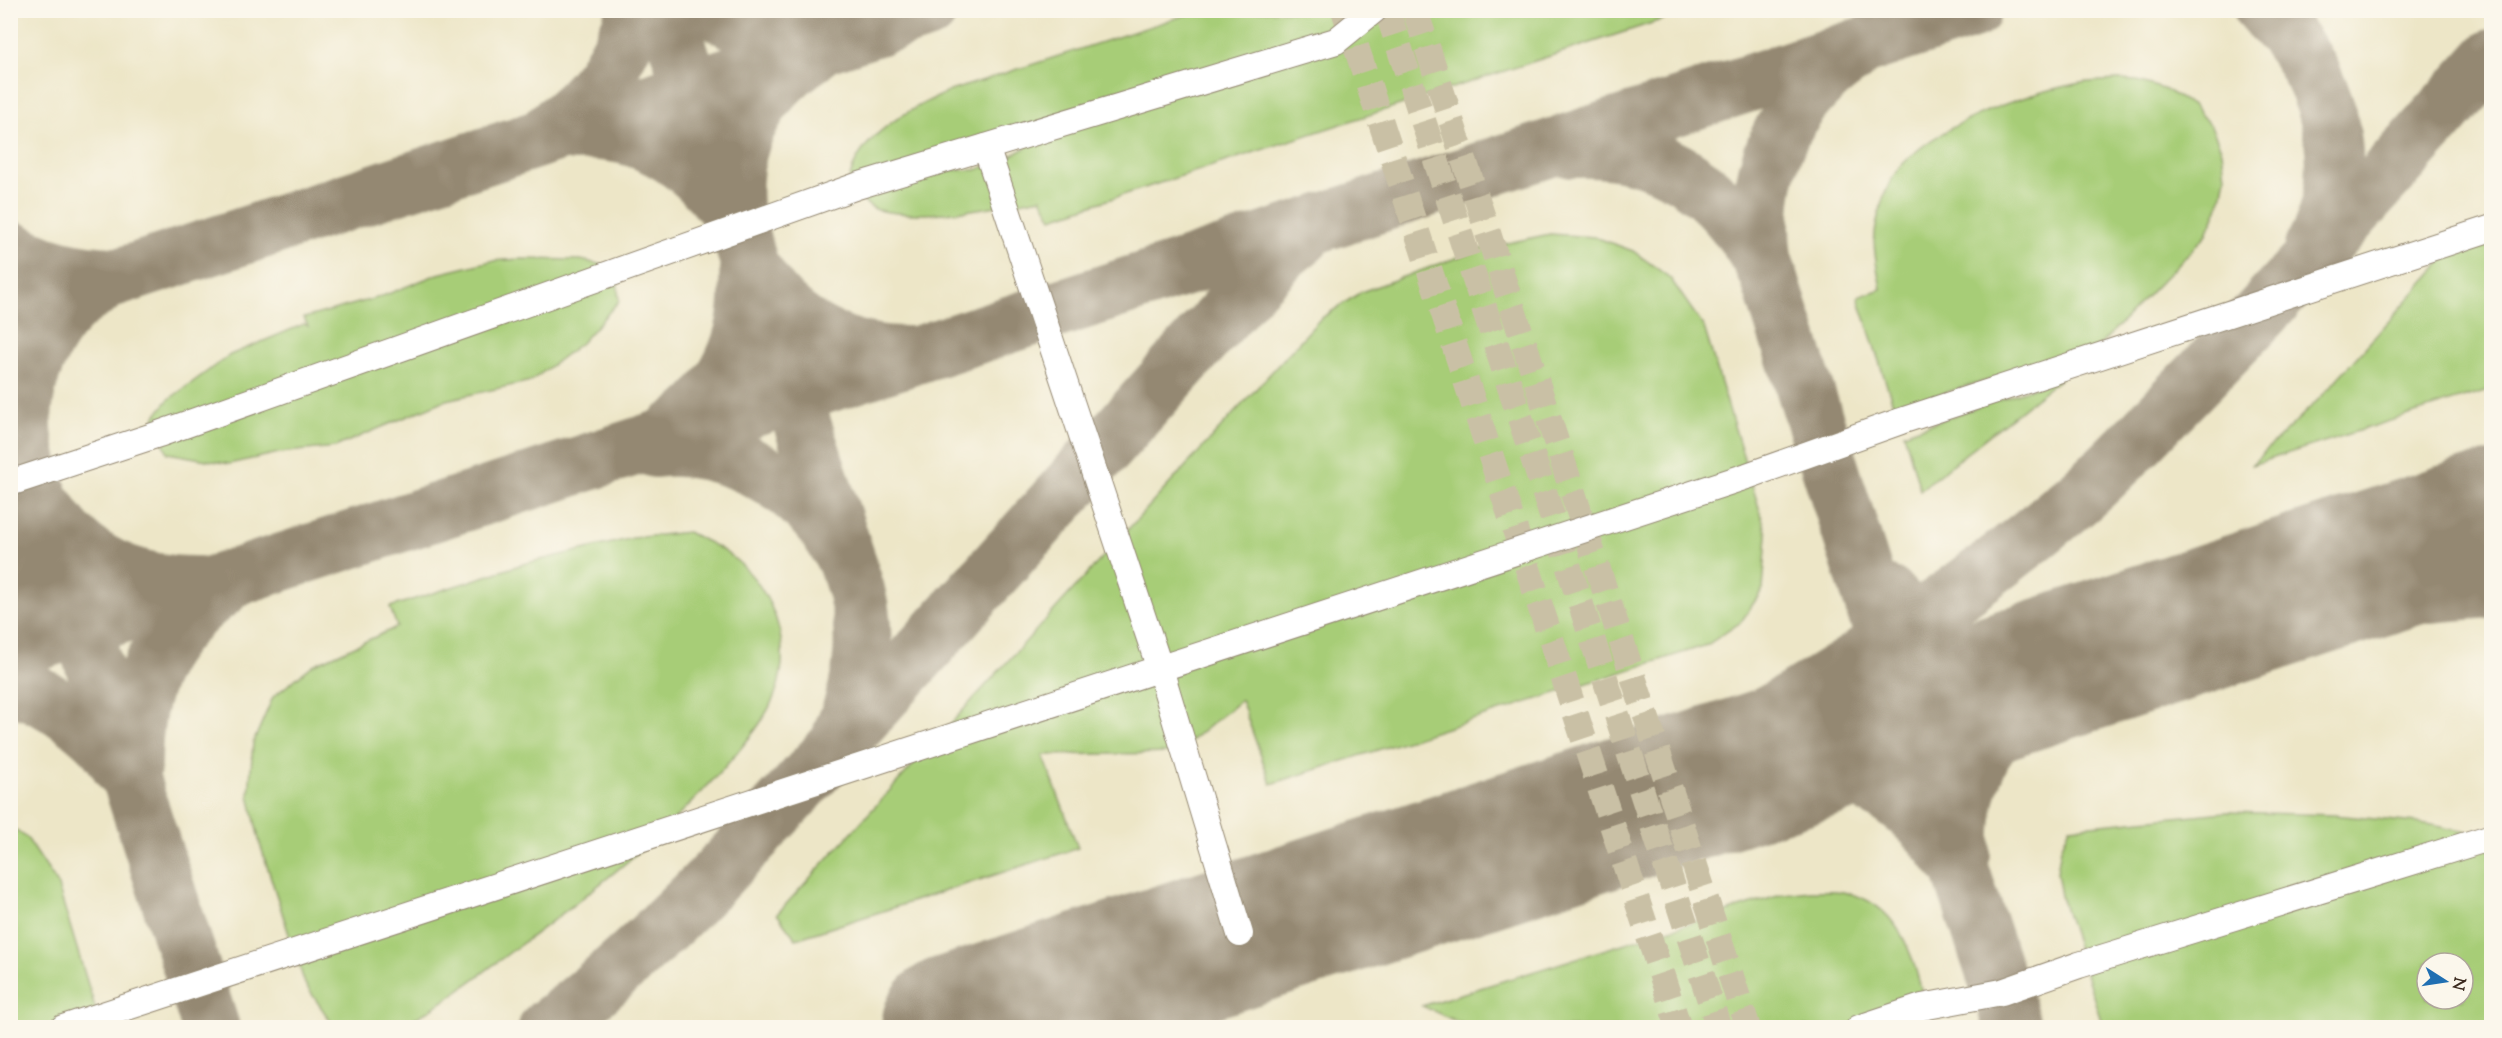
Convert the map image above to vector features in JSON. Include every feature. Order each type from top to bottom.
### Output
[{"type":"lane","points":[[10,483],[159,434],[857,186],[1336,41],[1374,10]]},
{"type":"lane","points":[[986,147],[1160,669],[1240,934]]},
{"type":"lane","points":[[63,1028],[1747,476],[1900,421],[2492,228]]},
{"type":"lane","points":[[1859,1028],[1922,1007],[2002,992],[2079,965],[2492,837]]},
{"type":"green space","points":[[1198,11],[1356,11],[1329,36],[849,182],[862,151],[874,137],[903,115],[935,98],[950,91]]},
{"type":"green space","points":[[1394,11],[1689,11],[1052,218],[1041,198],[959,212],[917,214],[878,210],[855,194],[932,170],[976,170],[1007,158],[1051,133],[1353,37]]},
{"type":"green space","points":[[2138,81],[2166,90],[2193,106],[2211,126],[2222,151],[2225,177],[2220,203],[2207,234],[2095,350],[1894,407],[1858,297],[1881,289],[1874,245],[1881,207],[1890,182],[1904,163],[1924,146],[1975,116],[2031,95],[2058,88],[2086,82]]},
{"type":"green space","points":[[1550,234],[1595,237],[1633,251],[1670,278],[1704,327],[1767,534],[1763,589],[1741,622],[1707,645],[1271,784],[1241,700],[1176,753],[1043,755],[1078,848],[796,939],[777,914],[1320,319],[1361,292],[1484,248]]},
{"type":"green space","points":[[2491,234],[2491,389],[2251,465],[2321,397],[2456,246]]},
{"type":"green space","points":[[581,260],[616,268],[619,301],[581,343],[531,381],[446,400],[335,447],[279,453],[229,464],[168,453],[159,434],[151,430],[155,416],[168,400],[230,355],[304,324],[308,326],[304,318],[380,297],[438,274],[491,261]]},
{"type":"green space","points":[[2061,378],[1920,490],[1904,433]]},
{"type":"green space","points":[[688,532],[719,548],[741,564],[762,590],[777,621],[781,638],[781,672],[773,699],[760,724],[700,794],[651,841],[571,907],[474,980],[400,1026],[379,1029],[333,1025],[305,984],[260,844],[249,795],[253,743],[273,697],[313,665],[397,627],[390,607],[523,564],[633,538]]},
{"type":"green space","points":[[2226,812],[2334,815],[2427,824],[2491,837],[2491,1027],[2103,1027],[2061,896],[2057,872],[2061,848],[2070,827]]},
{"type":"green space","points":[[10,826],[27,838],[57,883],[101,1027],[11,1027]]},
{"type":"green space","points":[[1810,891],[1843,892],[1865,899],[1882,911],[1896,926],[1914,964],[1931,1027],[1471,1028],[1422,1006],[1784,894]]},
{"type":"taxiway","points":[[550,129],[579,105],[603,77],[622,46],[636,10]]},
{"type":"taxiway","points":[[666,10],[848,563]]},
{"type":"taxiway","points":[[715,10],[727,18],[755,29],[799,36],[828,36]]},
{"type":"taxiway","points":[[10,313],[929,10]]},
{"type":"taxiway","points":[[10,651],[1973,10]]},
{"type":"taxiway","points":[[2263,10],[2286,34],[2305,60],[2319,90],[2329,121],[2334,153],[2333,185],[2326,217],[2313,247]]},
{"type":"taxiway","points":[[734,205],[737,159],[742,138],[751,119],[776,84],[811,55]]},
{"type":"taxiway","points":[[1850,57],[1825,76],[1805,97],[1776,144],[1767,171],[1762,198],[1763,258],[1909,715],[2013,1028]]},
{"type":"taxiway","points":[[1438,870],[1615,793],[1727,738],[1884,644],[1984,573],[2079,497],[2128,451],[2296,275],[2492,58]]},
{"type":"taxiway","points":[[574,132],[620,135],[641,140],[660,149],[695,174],[726,208]]},
{"type":"taxiway","points":[[1572,149],[1605,150],[1635,155],[1662,164],[1687,177],[1730,216],[1765,268]]},
{"type":"taxiway","points":[[547,1028],[638,952],[766,824],[1250,286],[1282,253],[1303,236]]},
{"type":"taxiway","points":[[10,249],[35,261],[61,269],[115,276]]},
{"type":"taxiway","points":[[672,431],[707,401],[721,384],[732,364],[745,322],[748,276]]},
{"type":"taxiway","points":[[757,276],[787,311],[804,325],[823,336],[865,351],[911,355]]},
{"type":"taxiway","points":[[10,617],[29,580],[36,561],[39,541],[38,501],[23,428],[27,388],[41,348],[52,330],[79,300],[96,289]]},
{"type":"taxiway","points":[[10,405],[211,1028]]},
{"type":"taxiway","points":[[655,449],[698,450],[740,462],[778,482],[810,508],[834,539],[851,574],[861,612],[862,651],[856,692],[842,732]]},
{"type":"taxiway","points":[[2346,572],[2492,508]]},
{"type":"taxiway","points":[[48,509],[76,544],[113,568],[154,581],[199,585]]},
{"type":"taxiway","points":[[133,764],[138,710],[153,664],[180,625],[221,589]]},
{"type":"taxiway","points":[[1984,690],[2230,625],[2378,600],[2492,589]]},
{"type":"taxiway","points":[[1888,595],[1922,626],[1961,648],[2004,659],[2027,662],[2050,661]]},
{"type":"taxiway","points":[[1962,853],[1962,824],[1966,798],[1973,773],[1984,751],[2013,710],[2053,672]]},
{"type":"taxiway","points":[[10,686],[36,695],[73,716],[104,743],[123,770]]},
{"type":"taxiway","points":[[1751,767],[1783,766],[1812,769],[1840,774],[1865,783],[1889,795],[1911,811],[1951,857]]},
{"type":"runway","points":[[954,1028],[2492,525]]},
{"type":"tunnel","points":[[1344,10],[1679,1028]]},
{"type":"tunnel","points":[[1387,10],[1719,1028]]},
{"type":"tunnel","points":[[1415,10],[1748,1028]]}]
